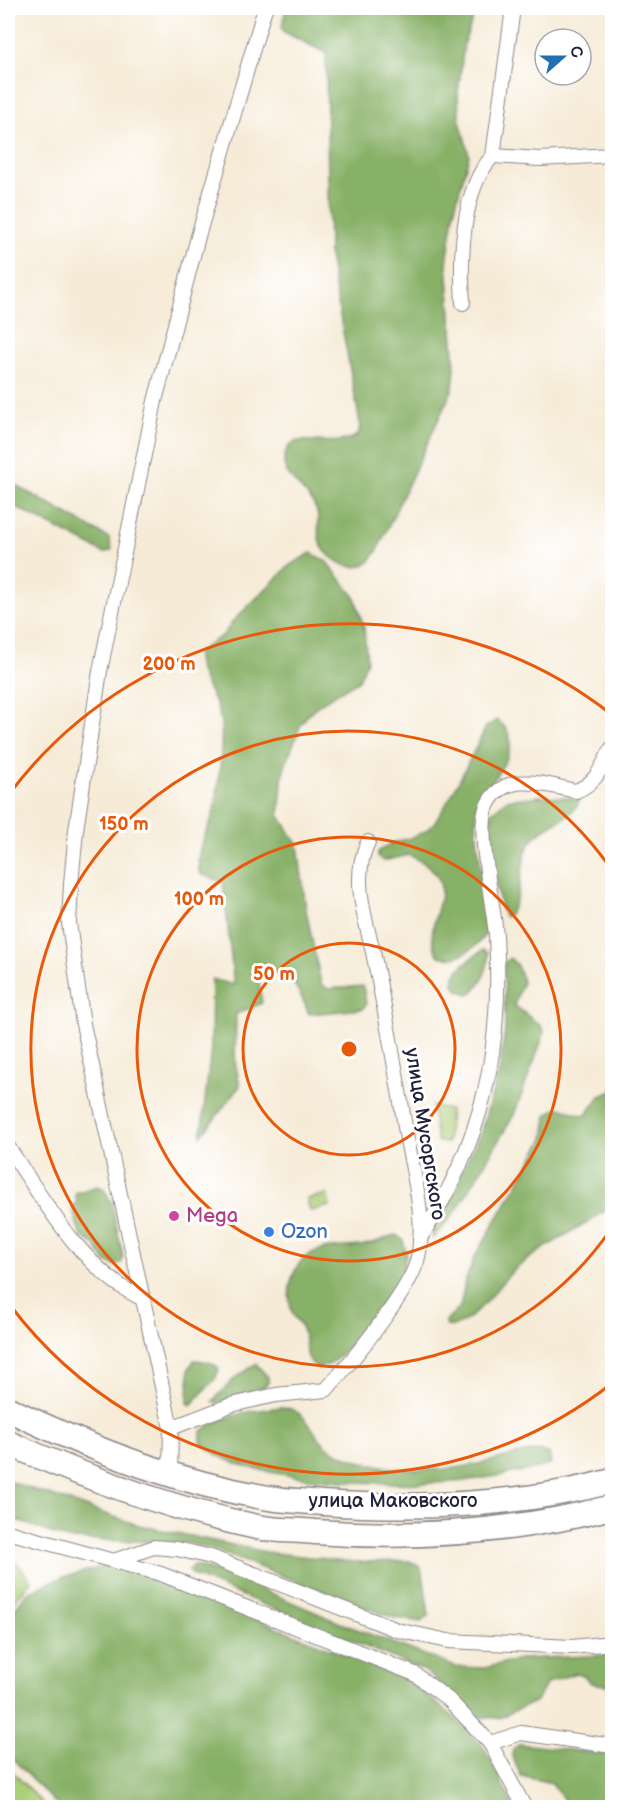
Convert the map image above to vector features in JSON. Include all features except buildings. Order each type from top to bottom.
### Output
[{"type":"highway","name":"улица Маковского","points":[[8,1408],[69,1439],[170,1475],[270,1499],[362,1505],[500,1501],[578,1490],[612,1481]]},
{"type":"highway","name":"улица Маковского","points":[[8,1443],[81,1474],[170,1504],[258,1527],[355,1535],[450,1532],[492,1529],[582,1515],[612,1507]]},
{"type":"street","points":[[170,1475],[171,1428],[141,1298],[76,975],[69,923],[76,830],[119,567],[155,401],[199,233],[265,8]]},
{"type":"street","points":[[463,303],[461,276],[470,195],[485,164],[493,156],[513,8]]},
{"type":"street","points":[[493,156],[540,159],[612,155]]},
{"type":"street","points":[[420,1238],[441,1204],[470,1146],[489,1084],[494,1045],[497,969],[496,936],[483,826],[488,804],[501,789],[517,781],[576,791],[584,788],[596,779],[612,748]]},
{"type":"street","name":"улица Мусоргского","points":[[171,1428],[231,1405],[276,1395],[326,1390],[349,1364],[410,1280],[417,1260],[420,1238],[418,1203],[387,1016],[361,904],[360,870],[368,842]]},
{"type":"street","points":[[8,1147],[86,1256],[124,1290],[141,1298]]},
{"type":"street","points":[[8,1532],[161,1574],[415,1674],[449,1700],[490,1743],[525,1808]]},
{"type":"street","points":[[116,1560],[154,1547],[211,1557],[397,1629],[448,1641],[572,1647],[612,1642]]},
{"type":"street","points":[[490,1743],[521,1733],[612,1746]]},
{"type":"green space","points":[[286,8],[482,8],[473,18],[464,43],[458,93],[459,117],[469,155],[455,208],[447,263],[455,368],[453,388],[377,551],[369,562],[362,566],[346,566],[326,552],[319,538],[318,516],[313,503],[290,477],[284,462],[285,454],[294,442],[330,442],[350,439],[359,434],[360,423],[329,256],[326,53],[284,32],[282,27]]},
{"type":"green space","points":[[8,481],[109,538],[112,550],[104,553],[8,503]]},
{"type":"green space","points":[[311,553],[326,561],[355,597],[364,628],[367,661],[359,680],[321,703],[301,724],[283,772],[279,815],[298,845],[306,910],[321,984],[328,989],[363,986],[366,1004],[363,1009],[309,1014],[298,990],[289,979],[282,974],[265,971],[259,982],[262,1003],[236,1014],[235,1061],[240,1086],[201,1136],[211,1048],[212,979],[234,985],[223,882],[200,874],[198,864],[201,847],[215,807],[220,765],[221,723],[216,705],[200,671],[197,653],[224,634],[233,621],[290,565]]},
{"type":"green space","points":[[497,720],[507,730],[510,750],[484,794],[477,815],[480,862],[491,924],[483,938],[470,950],[455,957],[439,956],[433,943],[433,929],[441,890],[438,878],[428,866],[409,855],[383,861],[378,857],[378,852],[422,833],[435,822],[486,727]]},
{"type":"green space","points":[[540,796],[576,798],[579,801],[568,815],[545,829],[531,842],[524,859],[514,906],[505,917],[494,867],[491,813],[506,800]]},
{"type":"green space","points":[[483,950],[488,953],[488,958],[480,983],[468,994],[458,990],[453,982],[457,972]]},
{"type":"green space","points":[[510,958],[516,964],[523,981],[514,1005],[540,1025],[544,1031],[543,1037],[514,1115],[457,1210],[433,1238],[431,1226],[452,1191],[480,1134],[500,1068],[505,1030],[504,963]]},
{"type":"green space","points":[[612,1091],[612,1210],[603,1212],[526,1260],[471,1316],[455,1326],[447,1326],[445,1321],[460,1307],[465,1282],[475,1256],[544,1139],[547,1115],[563,1108],[586,1115],[600,1096]]},
{"type":"green space","points":[[432,1106],[450,1110],[447,1143],[437,1141]]},
{"type":"green space","points":[[97,1186],[103,1188],[111,1201],[123,1256],[122,1262],[116,1266],[105,1261],[94,1244],[81,1236],[72,1208],[77,1202],[75,1193]]},
{"type":"green space","points":[[327,1194],[330,1206],[310,1211],[307,1199]]},
{"type":"green space","points":[[396,1235],[403,1240],[406,1252],[402,1277],[340,1356],[330,1364],[318,1368],[309,1360],[303,1333],[290,1304],[290,1288],[299,1265],[316,1251],[365,1245]]},
{"type":"green space","points":[[194,1360],[212,1363],[219,1370],[215,1379],[191,1405],[188,1403],[189,1369]]},
{"type":"green space","points":[[256,1364],[268,1377],[268,1383],[264,1387],[216,1403],[213,1401],[234,1379]]},
{"type":"green space","points":[[282,1407],[291,1409],[305,1418],[319,1438],[332,1450],[376,1465],[424,1470],[454,1468],[536,1451],[549,1453],[551,1463],[539,1468],[464,1481],[359,1482],[280,1474],[246,1466],[218,1455],[201,1441],[201,1432],[218,1421],[239,1414]]},
{"type":"green space","points":[[8,1481],[138,1525],[266,1552],[353,1562],[410,1561],[420,1567],[423,1573],[429,1615],[421,1622],[391,1617],[217,1551],[188,1543],[67,1539],[8,1517]]},
{"type":"green space","points":[[8,1559],[17,1563],[31,1581],[8,1609]]},
{"type":"green space","points":[[130,1560],[246,1615],[406,1679],[449,1713],[483,1746],[514,1807],[59,1807],[8,1754],[8,1619],[26,1593],[63,1577]]},
{"type":"green space","points":[[194,1565],[229,1575],[338,1622],[456,1667],[485,1668],[519,1659],[612,1655],[612,1686],[591,1683],[583,1675],[576,1673],[547,1683],[537,1701],[499,1718],[479,1717],[425,1671],[192,1575],[188,1570]]},
{"type":"green space","points":[[520,1744],[612,1755],[612,1807],[569,1807],[552,1783],[521,1776],[512,1756],[513,1749]]},
{"type":"green space","points":[[8,1767],[46,1807],[8,1807]]},
{"type":"place","name":"Mega","points":[[174,1216]]},
{"type":"place","name":"Ozon","points":[[269,1232]]}]
